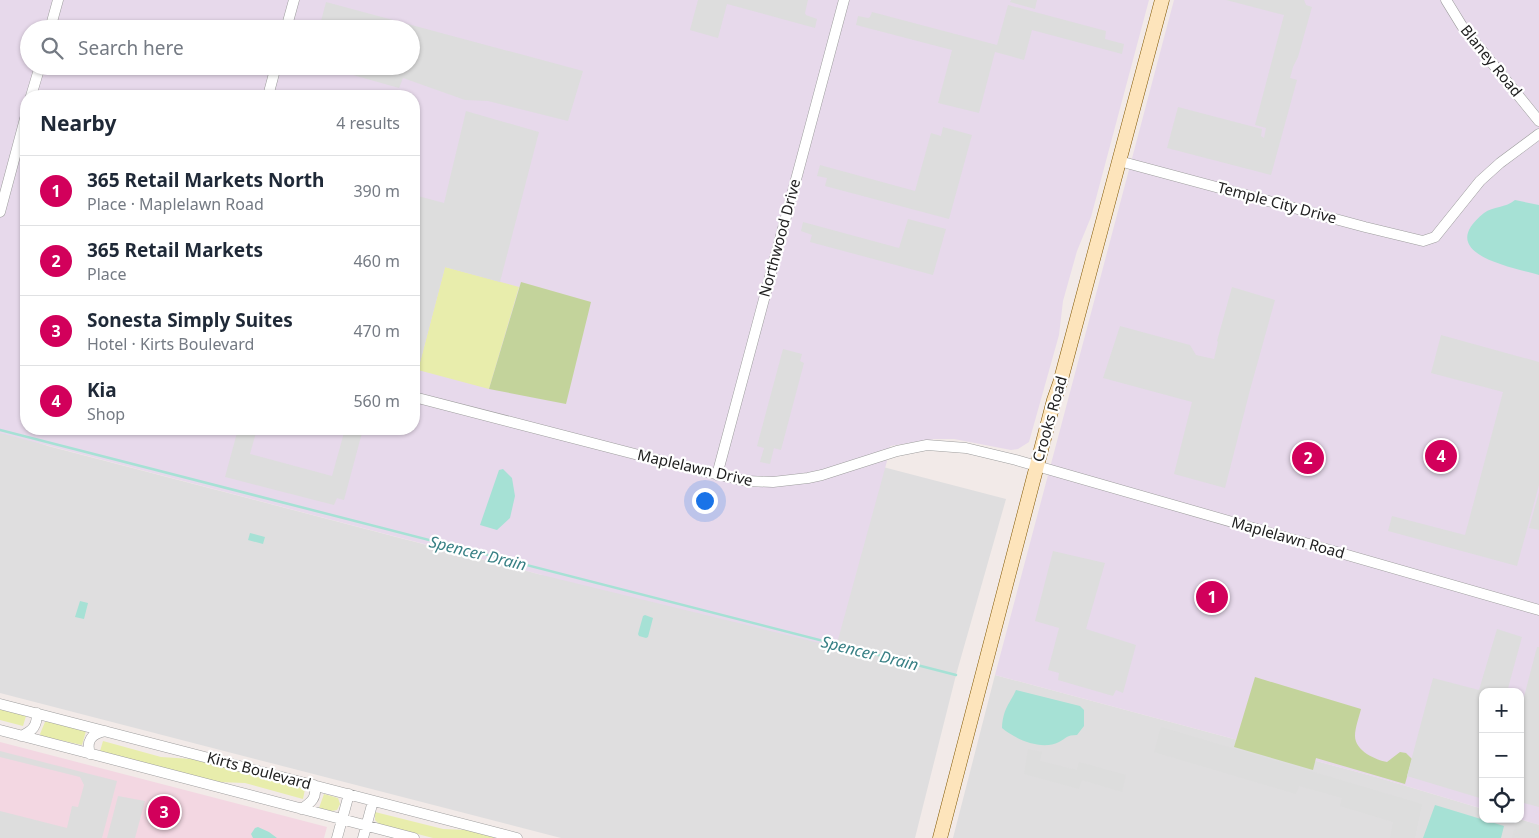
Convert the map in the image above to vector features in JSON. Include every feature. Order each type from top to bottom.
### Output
[{"type":"main road","name":"Crooks Road","points":[[940,838],[1036,466],[1060,383],[1162,0]]},
{"type":"street","points":[[52,20],[58,0]]},
{"type":"street","points":[[288,20],[294,0]]},
{"type":"street","name":"Northwood Drive","points":[[717,475],[844,0]]},
{"type":"street","name":"Blaney Road","points":[[1446,0],[1462,26],[1539,121]]},
{"type":"street","points":[[34,90],[38,75]]},
{"type":"street","points":[[270,90],[274,75]]},
{"type":"street","name":"Temple City Drive","points":[[1119,161],[1416,240],[1423,240],[1435,237],[1480,181],[1500,163],[1539,134]]},
{"type":"street","points":[[0,212],[20,137]]},
{"type":"street","name":"Maplelawn Drive","points":[[420,399],[717,475],[754,482],[791,481],[822,475],[897,451],[928,445],[966,448],[1036,466]]},
{"type":"street","name":"Maplelawn Road","points":[[1036,466],[1539,610]]},
{"type":"street","name":"Kirts Boulevard","points":[[0,704],[517,838]]},
{"type":"street","points":[[21,736],[31,731],[34,727],[37,713]]},
{"type":"street","name":"Kirts Boulevard","points":[[0,730],[414,838]]},
{"type":"street","points":[[90,754],[89,739],[98,732],[106,731]]},
{"type":"street","points":[[301,809],[312,802],[314,785]]},
{"type":"street","points":[[337,838],[349,794]]},
{"type":"street","points":[[363,838],[373,801]]},
{"type":"shaded area","points":[[0,0],[1149,0],[1091,217],[1077,251],[1063,301],[1059,335],[1029,442],[1018,449],[1011,450],[954,439],[935,439],[890,446],[836,647],[542,575],[0,433]]},
{"type":"shaded area","points":[[698,0],[808,0],[805,13],[817,19],[815,28],[727,4],[718,38],[690,30]]},
{"type":"shaded area","points":[[1011,0],[1037,0],[1035,9],[1010,2]]},
{"type":"shaded area","points":[[1174,0],[1539,0],[1539,825],[1524,820],[1524,688],[1479,688],[1479,808],[1376,777],[995,675]]},
{"type":"shaded area","points":[[1226,0],[1304,0],[1306,5],[1312,7],[1290,78],[1297,80],[1271,175],[1167,148],[1178,107],[1262,129],[1261,136],[1264,138],[1266,128],[1255,125],[1284,15]]},
{"type":"shaded area","points":[[326,2],[393,20],[321,20]]},
{"type":"shaded area","points":[[1008,5],[1106,31],[1105,39],[1124,44],[1122,54],[1032,30],[1024,60],[995,52],[979,113],[938,103],[952,50],[856,25],[858,16],[868,18],[872,12],[997,45]]},
{"type":"shaded area","points":[[420,27],[583,71],[568,121],[488,101],[465,100],[403,78],[399,88],[353,75],[420,75]]},
{"type":"shaded area","points":[[466,111],[539,132],[500,282],[445,267],[420,362],[420,197],[444,203]]},
{"type":"shaded area","points":[[943,127],[972,135],[949,219],[825,186],[827,178],[817,176],[820,165],[915,191],[931,133],[941,136]]},
{"type":"shaded area","points":[[908,219],[946,229],[933,275],[810,242],[812,235],[801,231],[803,222],[899,248]]},
{"type":"shaded area","points":[[1232,287],[1275,300],[1225,488],[1174,474],[1192,402],[1103,378],[1120,326],[1190,345],[1196,355],[1214,359]]},
{"type":"shaded area","points":[[1441,335],[1539,362],[1539,485],[1517,566],[1388,531],[1392,516],[1465,535],[1503,392],[1431,373]]},
{"type":"shaded area","points":[[783,349],[802,354],[800,361],[804,363],[781,450],[774,448],[770,464],[760,462],[764,448],[757,446]]},
{"type":"shaded area","points":[[0,430],[48,446],[542,575],[883,467],[1006,499],[956,675],[915,838],[561,838],[0,693]]},
{"type":"shaded area","points":[[236,435],[255,435],[250,454],[332,476],[343,435],[361,435],[344,500],[337,498],[334,505],[225,477]]},
{"type":"shaded area","points":[[1539,492],[1539,530],[1529,528]]},
{"type":"shaded area","points":[[1053,551],[1105,563],[1086,629],[1136,645],[1123,693],[1116,690],[1113,696],[1058,680],[1059,673],[1048,670],[1059,628],[1035,621]]},
{"type":"shaded area","points":[[1497,629],[1522,637],[1508,688],[1480,688]]},
{"type":"shaded area","points":[[1537,647],[1539,647],[1539,807],[1524,803],[1524,697]]},
{"type":"shaded area","points":[[995,675],[1376,777],[1479,808],[1479,823],[1524,823],[1524,820],[1539,825],[1539,838],[953,838]]},
{"type":"shaded area","points":[[1433,678],[1479,690],[1479,798],[1407,776]]},
{"type":"shaded area","points":[[1161,727],[1422,804],[1415,838],[1390,838],[1393,822],[1340,806],[1342,798],[1299,786],[1296,794],[1154,752]]},
{"type":"shaded area","points":[[0,742],[327,827],[324,838],[0,838]]},
{"type":"shaded area","points":[[1028,749],[1042,752],[1040,761],[1077,770],[1079,762],[1126,775],[1122,792],[1082,780],[1079,789],[1024,774]]},
{"type":"shaded area","points":[[0,751],[117,781],[102,838],[0,838],[0,811],[67,828],[72,806],[78,807],[84,785],[80,777],[0,757]]},
{"type":"shaded area","points":[[118,796],[145,801],[135,838],[107,838]]},
{"type":"shaded area","points":[[1524,821],[1539,825],[1539,838],[1512,838],[1516,823],[1524,823]]},
{"type":"green space","points":[[445,267],[519,287],[489,389],[420,371],[420,362]]},
{"type":"green space","points":[[521,282],[591,302],[566,404],[489,389]]},
{"type":"green space","points":[[1255,677],[1361,709],[1355,733],[1358,746],[1372,757],[1387,762],[1400,752],[1406,753],[1412,759],[1405,784],[1316,758],[1313,770],[1234,747]]},
{"type":"green space","points":[[0,709],[26,716],[23,726],[0,720]]},
{"type":"green space","points":[[47,721],[86,731],[82,745],[41,736],[40,734]]},
{"type":"green space","points":[[103,741],[161,757],[192,759],[305,789],[303,799],[245,783],[219,782],[206,779],[100,751]]},
{"type":"green space","points":[[324,794],[338,798],[340,804],[337,810],[331,811],[319,808]]},
{"type":"green space","points":[[375,812],[443,829],[467,830],[496,838],[433,838],[379,824],[375,820]]},
{"type":"water","points":[[1515,200],[1539,205],[1539,275],[1496,263],[1482,256],[1472,249],[1467,239],[1471,227],[1484,213]]},
{"type":"water","points":[[503,469],[512,478],[515,496],[510,518],[497,530],[480,525],[499,470]]},
{"type":"water","points":[[250,533],[265,537],[263,544],[248,540]]},
{"type":"water","points":[[80,601],[88,603],[84,619],[75,617]]},
{"type":"water","points":[[643,616],[653,618],[648,637],[646,638],[638,634]]},
{"type":"water","points":[[1016,690],[1080,706],[1084,710],[1084,726],[1077,735],[1069,736],[1052,744],[1036,744],[1021,740],[1002,728],[1005,712]]},
{"type":"water","points":[[1435,805],[1479,818],[1479,823],[1494,823],[1504,826],[1501,838],[1423,838]]},
{"type":"water","points":[[258,827],[277,838],[253,838],[251,834]]},
{"type":"waterway","name":"Spencer Drain","points":[[0,430],[956,675]]},
{"type":"place","name":"Kia","points":[[1441,456]]},
{"type":"place","name":"365 Retail Markets","points":[[1308,458]]},
{"type":"place","name":"365 Retail Markets North","points":[[1212,597]]},
{"type":"place","name":"Sonesta Simply Suites","points":[[164,812]]}]
